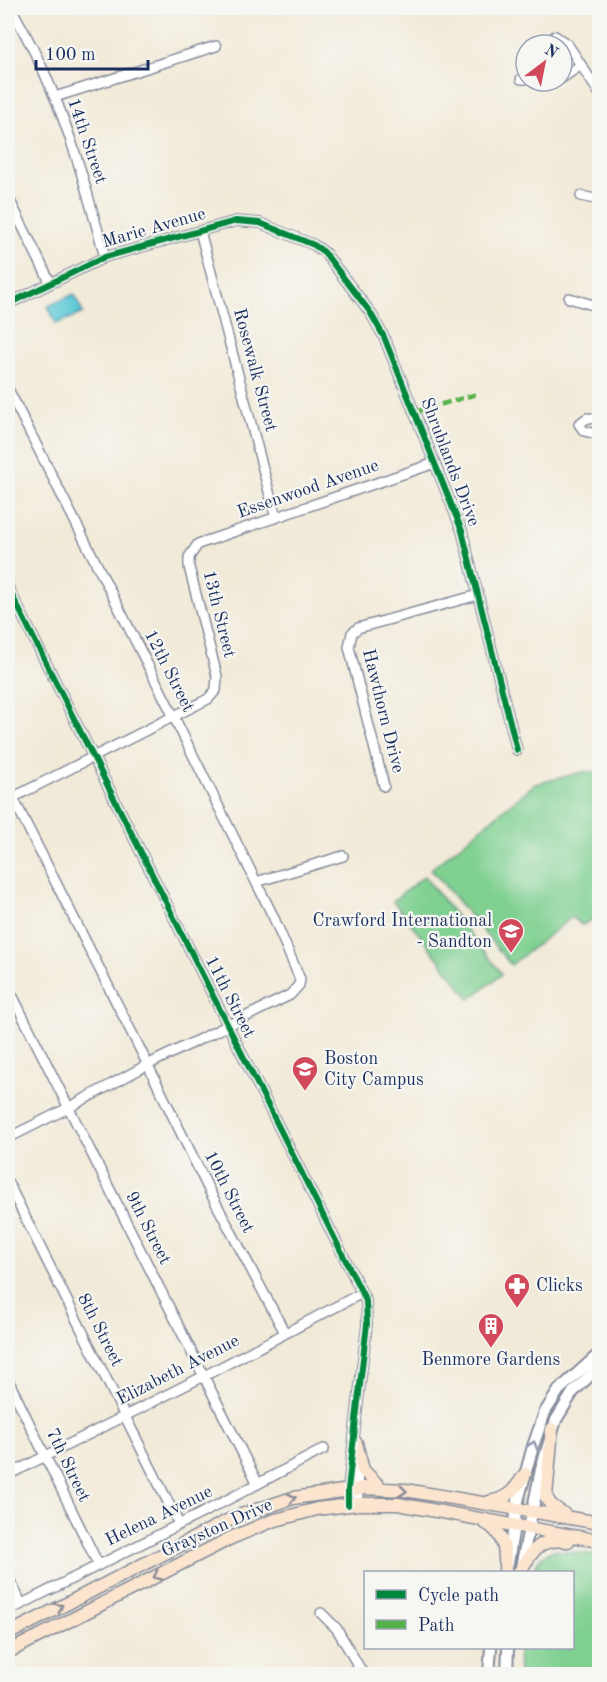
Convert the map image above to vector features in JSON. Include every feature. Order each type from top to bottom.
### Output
[{"type":"main road","points":[[552,1429],[546,1497],[556,1510],[572,1519]]},
{"type":"main road","points":[[356,1439],[363,1470],[381,1488]]},
{"type":"main road","points":[[482,1503],[509,1495],[525,1474]]},
{"type":"main road","name":"Grayston Drive","points":[[8,1634],[243,1513],[293,1498],[353,1488],[381,1488],[600,1523]]},
{"type":"main road","name":"Grayston Drive","points":[[8,1652],[252,1529],[295,1514],[353,1504],[406,1505],[600,1542]]},
{"type":"main road","points":[[476,1519],[493,1527],[501,1538],[506,1571]]},
{"type":"main road","points":[[521,1571],[533,1551],[544,1542],[563,1540],[600,1542]]},
{"type":"street","name":"14th Street","points":[[11,8],[55,97],[79,163],[105,257]]},
{"type":"street","points":[[55,97],[216,46]]},
{"type":"street","points":[[574,54],[600,94]]},
{"type":"street","points":[[574,70],[581,65]]},
{"type":"street","points":[[581,196],[600,200]]},
{"type":"street","points":[[8,197],[50,282]]},
{"type":"street","name":"Marie Avenue","points":[[8,304],[105,257],[236,221],[251,221],[268,226],[314,245]]},
{"type":"street","name":"Rosewalk Street","points":[[200,231],[276,518]]},
{"type":"street","name":"Shrublands Drive","points":[[314,245],[324,252],[378,325],[460,525],[517,750]]},
{"type":"street","points":[[569,298],[600,307]]},
{"type":"street","name":"12th Street","points":[[8,389],[256,882],[297,971],[300,982],[290,995],[227,1025]]},
{"type":"street","points":[[600,419],[587,418],[579,423],[584,431],[600,435]]},
{"type":"street","name":"Essenwood Avenue","points":[[194,548],[201,542],[435,463]]},
{"type":"street","name":"13th Street","points":[[174,717],[208,699],[216,690],[217,676],[189,567],[189,557],[194,548]]},
{"type":"street","name":"11th Street","points":[[8,587],[362,1293],[366,1304],[367,1324],[356,1439],[353,1504]]},
{"type":"street","name":"Hawthorn Drive","points":[[384,786],[349,646],[352,633],[358,628],[478,595]]},
{"type":"street","points":[[8,788],[10,799],[174,717]]},
{"type":"street","name":"10th Street","points":[[10,799],[141,1051],[210,1192],[285,1333]]},
{"type":"street","points":[[256,882],[343,856]]},
{"type":"street","name":"9th Street","points":[[8,987],[258,1484]]},
{"type":"street","points":[[8,1138],[227,1025]]},
{"type":"street","name":"8th Street","points":[[8,1183],[179,1524]]},
{"type":"street","name":"Elizabeth Avenue","points":[[8,1475],[362,1293]]},
{"type":"street","points":[[506,1571],[525,1474],[540,1425],[551,1400],[571,1378],[600,1353]]},
{"type":"street","points":[[520,1571],[541,1469],[552,1429],[568,1397],[600,1366]]},
{"type":"street","name":"7th Street","points":[[8,1380],[98,1564]]},
{"type":"street","name":"Helena Avenue","points":[[8,1611],[324,1449]]},
{"type":"street","points":[[8,1577],[21,1604]]},
{"type":"street","points":[[321,1613],[337,1629],[363,1674]]},
{"type":"street","points":[[489,1674],[491,1649]]},
{"type":"street","points":[[507,1674],[508,1649]]},
{"type":"green space","points":[[584,772],[599,772],[599,916],[582,925],[572,917],[511,965],[431,869],[535,784]]},
{"type":"green space","points":[[424,876],[502,974],[470,999],[393,901]]},
{"type":"green space","points":[[554,1550],[599,1555],[599,1674],[519,1674],[518,1649],[574,1649],[574,1571],[534,1571],[540,1558]]},
{"type":"water","points":[[74,294],[83,313],[56,324],[48,306]]},
{"type":"marked path","points":[[415,412],[477,394]]},
{"type":"cycle path","points":[[8,304],[105,257],[236,221],[260,223],[314,245],[324,252],[370,312],[384,337],[462,531],[517,750]]},
{"type":"cycle path","points":[[8,587],[366,1301],[367,1324],[348,1505]]},
{"type":"place","name":"Crawford International - Sandton","points":[[511,954]]},
{"type":"place","name":"Boston City Campus","points":[[305,1092]]},
{"type":"place","name":"Clicks","points":[[517,1309]]},
{"type":"place","name":"Benmore Gardens","points":[[491,1349]]}]
